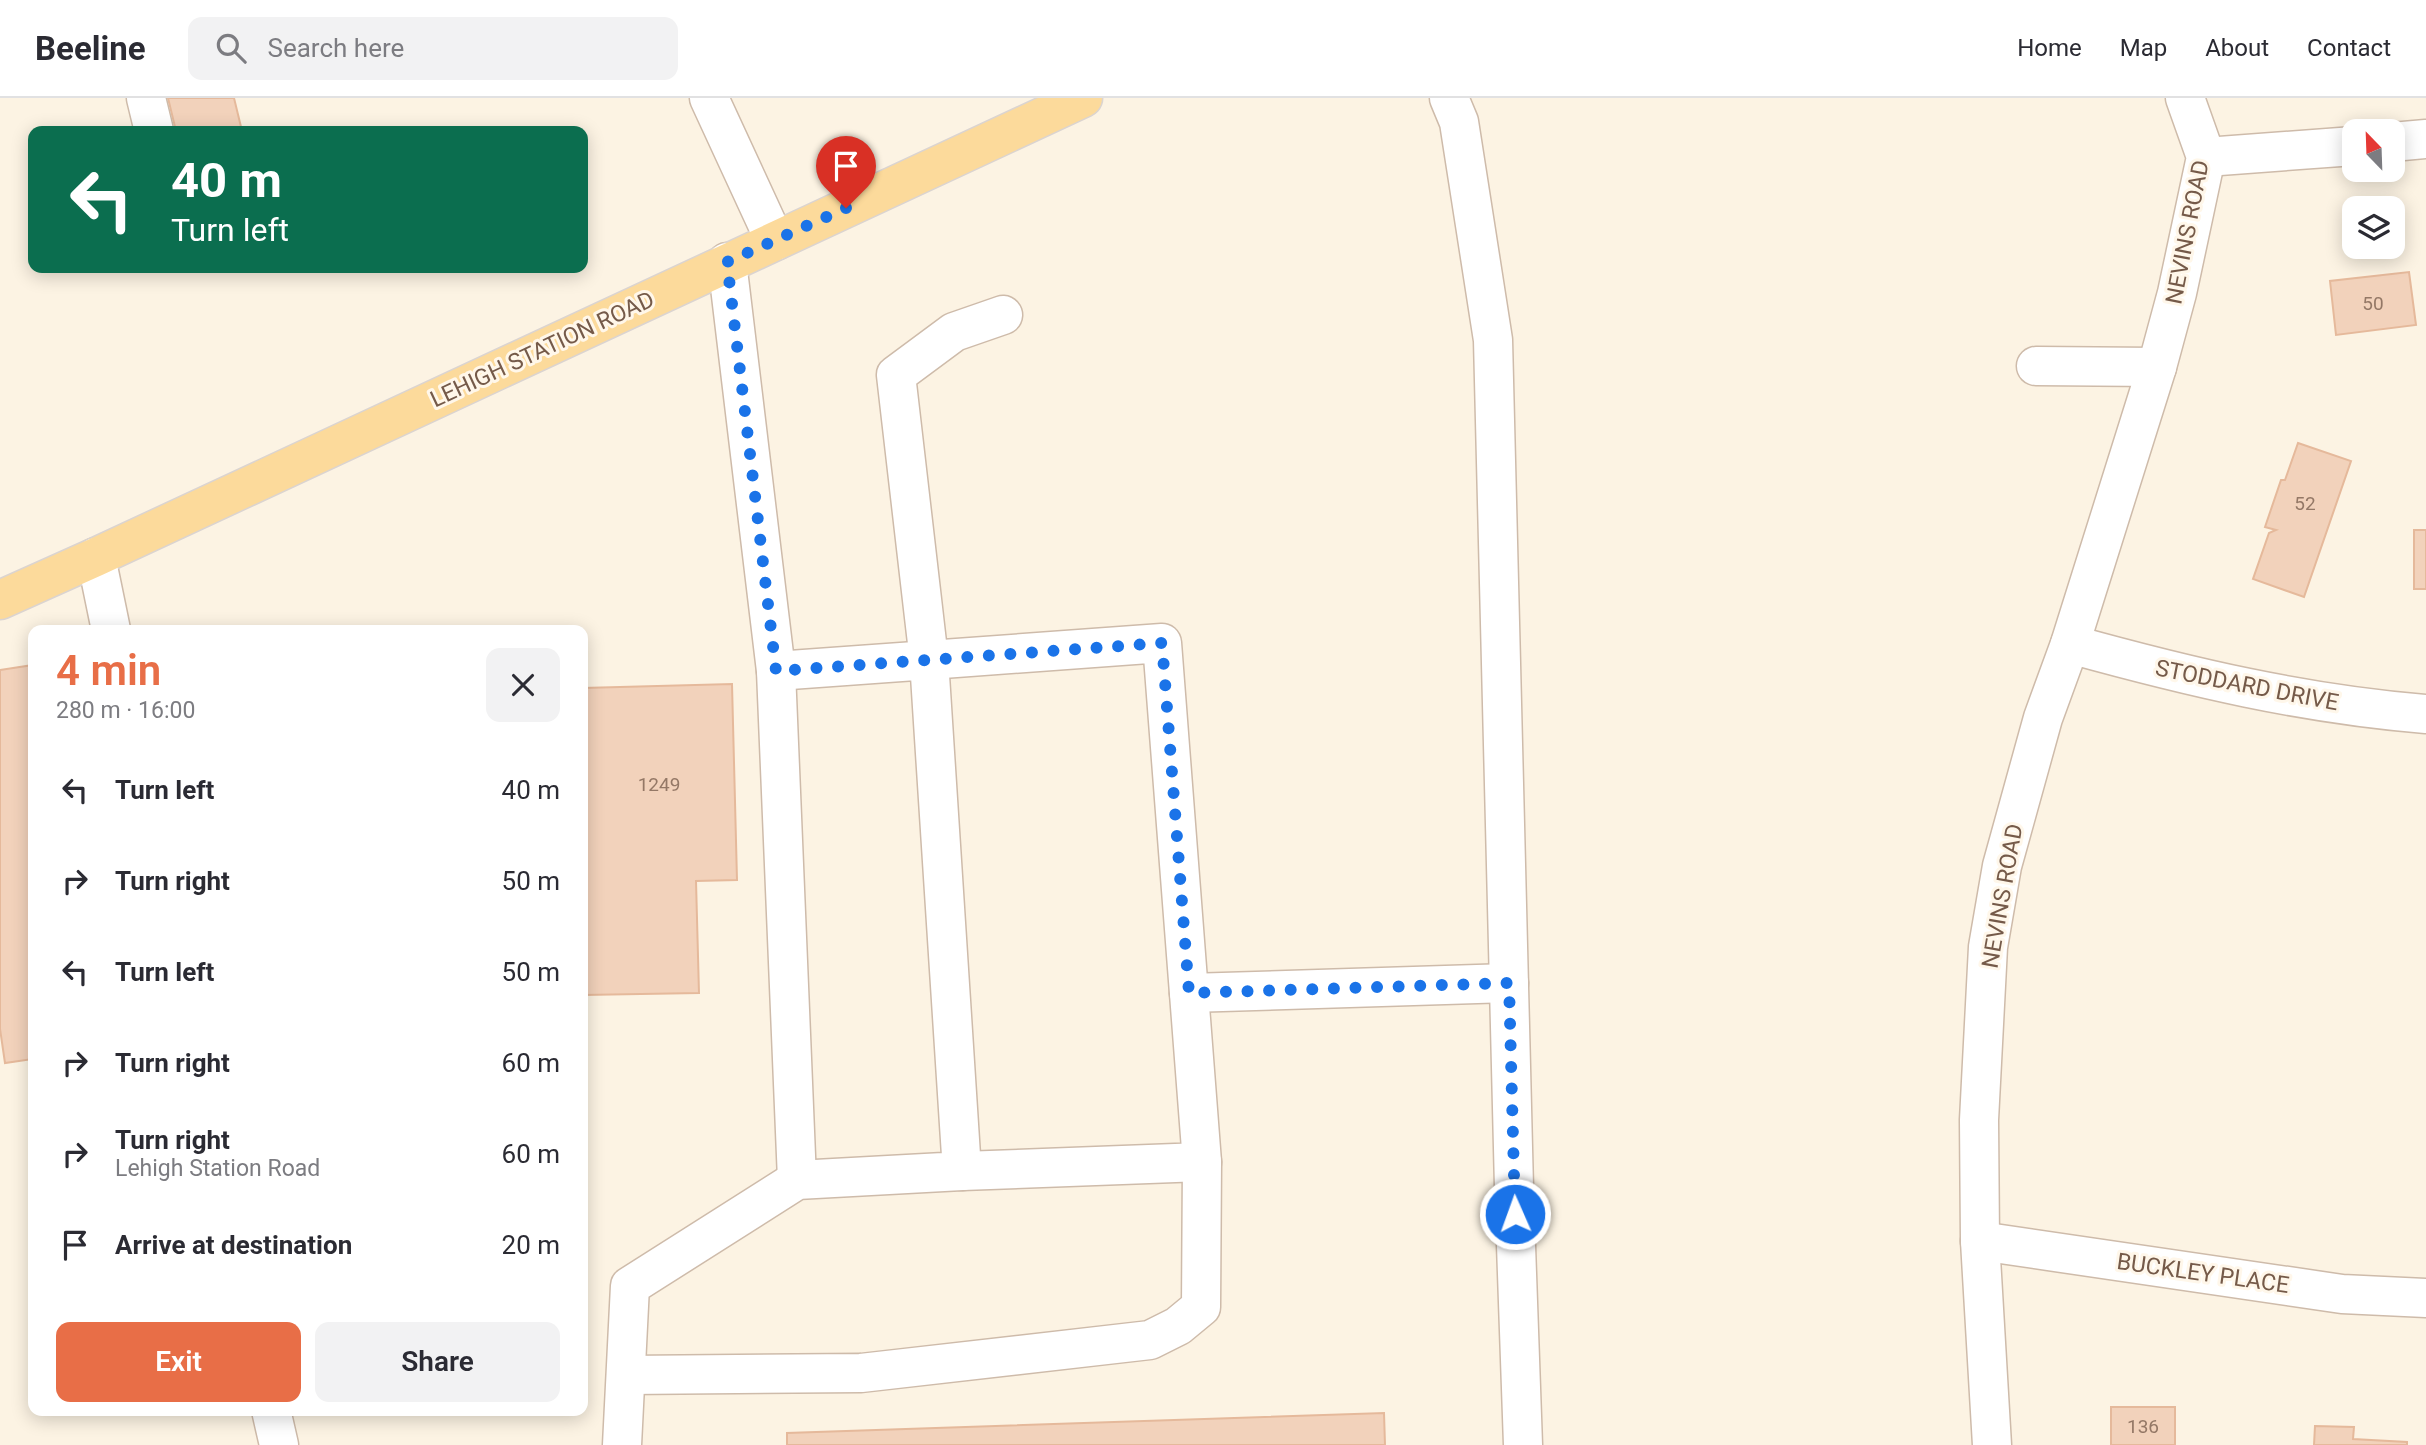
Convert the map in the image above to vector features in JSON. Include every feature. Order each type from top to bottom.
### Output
[{"type":"main road","name":"LEHIGH STATION ROAD","points":[[0,600],[1083,98]]},
{"type":"street","points":[[146,98],[153,126]]},
{"type":"street","points":[[709,98],[775,240]]},
{"type":"street","points":[[1449,98],[1459,122],[1493,340],[1523,1445]]},
{"type":"street","name":"NEVINS ROAD","points":[[1992,1445],[1980,1241],[1979,1120],[1988,947],[2002,866],[2043,718],[2070,644],[2157,368],[2177,293],[2206,156],[2185,98]]},
{"type":"street","points":[[2405,141],[2426,139]]},
{"type":"street","points":[[2206,156],[2342,147]]},
{"type":"street","points":[[727,262],[776,671],[797,1180]]},
{"type":"street","points":[[962,1171],[929,660],[896,375],[954,332],[1003,315]]},
{"type":"street","points":[[2036,366],[2157,368]]},
{"type":"street","points":[[96,557],[110,625]]},
{"type":"street","points":[[627,1375],[861,1373],[1150,1340],[1178,1326],[1201,1307],[1202,1162],[1162,643],[776,671]]},
{"type":"street","name":"STODDARD DRIVE","points":[[2070,644],[2269,694],[2382,711],[2426,714]]},
{"type":"street","points":[[1189,993],[1509,983]]},
{"type":"street","points":[[622,1445],[630,1286],[797,1180],[1202,1162]]},
{"type":"street","name":"BUCKLEY PLACE","points":[[1980,1241],[2342,1294],[2426,1298]]},
{"type":"street","points":[[272,1416],[279,1445]]},
{"type":"building","points":[[168,98],[234,98],[241,126],[175,126]]},
{"type":"building","points":[[2409,272],[2416,325],[2336,335],[2330,281]]},
{"type":"building","points":[[2298,443],[2351,461],[2304,597],[2253,579],[2269,533],[2276,530],[2265,527],[2281,480],[2285,480]]},
{"type":"building","points":[[2414,530],[2426,530],[2426,589],[2414,589]]},
{"type":"building","points":[[28,666],[28,1060],[5,1063],[0,1029],[0,670]]},
{"type":"building","points":[[732,684],[737,880],[696,881],[699,993],[588,995],[588,688]]},
{"type":"building","points":[[2111,1407],[2175,1407],[2175,1445],[2111,1445]]},
{"type":"building","points":[[1384,1413],[1385,1445],[787,1445],[787,1433]]},
{"type":"building","points":[[2315,1426],[2354,1427],[2353,1439],[2407,1442],[2407,1445],[2314,1445]]},
{"type":"route","points":[[846,208],[727,262],[776,671],[1162,643],[1189,993],[1509,983],[1515,1214]]}]
